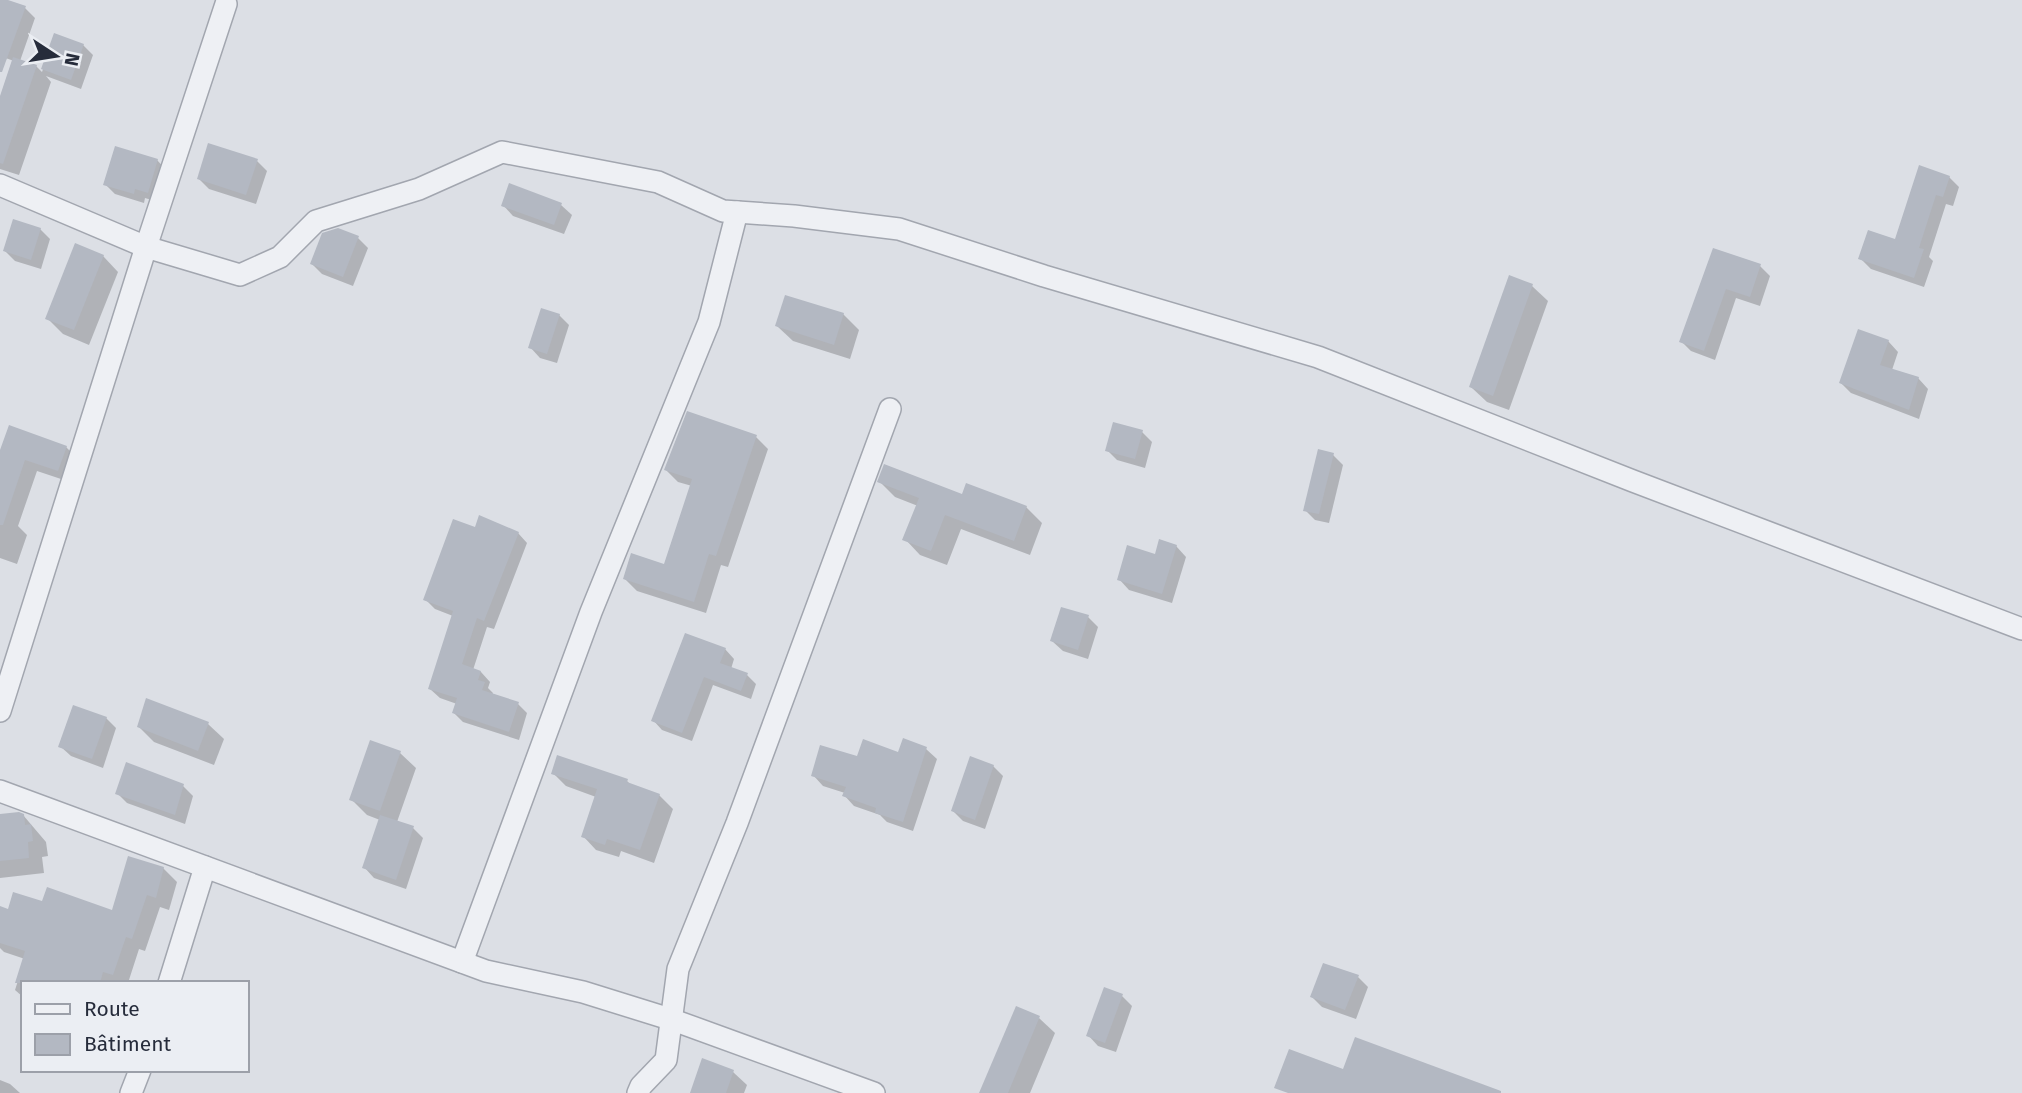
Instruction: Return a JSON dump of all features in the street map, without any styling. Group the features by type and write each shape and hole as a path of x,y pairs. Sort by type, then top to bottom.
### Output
{"street":[{"path":"0,711 146,247 226,4"},
{"path":"0,185 146,247 240,275 280,257 316,221 419,190 502,152 658,182 723,211 794,216 899,229 1044,276 1318,357 1633,481 2022,629"},
{"path":"462,962 591,612 709,323 737,212"},
{"path":"638,1093 641,1086 666,1060 678,968 737,823 890,409"},
{"path":"0,791 486,971 583,992 673,1020 874,1093"},
{"path":"170,981 205,867"},
{"path":"131,1093 139,1072"}],"building":[{"path":"0,0 26,6 2,72 0,72"},
{"path":"54,33 84,44 71,80 41,69"},
{"path":"13,57 37,65 3,164 0,163 0,96"},
{"path":"208,143 258,159 246,195 197,179"},
{"path":"115,146 158,159 148,193 135,189 134,194 103,185"},
{"path":"1919,165 1950,176 1943,197 1936,195 1919,248 1924,249 1914,278 1858,259 1868,230 1895,239"},
{"path":"509,183 562,203 554,225 501,206"},
{"path":"13,219 41,228 31,260 3,251"},
{"path":"338,228 359,236 343,277 310,264 322,233"},
{"path":"75,243 104,255 74,330 45,319"},
{"path":"1713,248 1761,264 1750,297 1726,289 1704,351 1679,342"},
{"path":"1509,275 1533,284 1493,396 1469,387"},
{"path":"785,295 844,313 834,345 775,326"},
{"path":"541,308 560,314 547,354 528,348"},
{"path":"1858,329 1889,340 1880,365 1919,377 1909,410 1839,383"},
{"path":"687,411 757,435 716,556 709,554 694,602 623,579 631,553 664,564 692,479 664,470"},
{"path":"1113,422 1143,430 1135,459 1105,451"},
{"path":"9,425 67,446 58,471 25,460 3,525 0,525 0,450"},
{"path":"1318,449 1334,453 1319,514 1303,511"},
{"path":"884,464 962,494 966,483 1027,506 1014,541 945,515 931,551 902,540 919,498 877,482"},
{"path":"479,515 519,532 484,621 477,618 462,664 481,671 478,680 485,682 482,690 519,702 509,732 452,713 457,698 428,689 453,611 423,600 453,519 475,527"},
{"path":"1159,539 1177,545 1162,594 1117,580 1127,545 1155,554"},
{"path":"1061,607 1089,615 1078,650 1050,641"},
{"path":"685,633 726,648 720,663 748,673 741,691 704,677 682,733 651,721"},
{"path":"146,698 209,722 198,751 137,727"},
{"path":"73,705 107,717 92,759 58,747"},
{"path":"903,738 927,747 903,822 875,813 876,808 842,796 846,787 811,776 820,745 857,756 863,739 898,752"},
{"path":"370,740 401,751 380,811 349,800"},
{"path":"557,755 628,779 627,782 660,794 640,850 607,839 605,845 581,837 597,789 551,774"},
{"path":"970,756 994,765 975,820 951,811"},
{"path":"126,762 184,784 175,815 115,794"},
{"path":"0,814 24,814 25,825 31,824 33,841 28,842 29,858 0,861"},
{"path":"380,815 414,826 396,880 362,868"},
{"path":"128,856 164,867 156,898 147,895 132,939 126,937 113,975 103,972 101,981 15,983 25,951 0,943 0,906 8,909 13,892 42,901 47,887 112,910"},
{"path":"1323,963 1359,975 1345,1010 1310,997"},
{"path":"1104,987 1123,994 1105,1043 1086,1036"},
{"path":"1016,1006 1040,1016 1008,1093 979,1093"},
{"path":"1355,1037 1501,1093 1288,1093 1274,1088 1289,1049 1343,1069"},
{"path":"702,1058 734,1070 726,1093 690,1093"}]}
